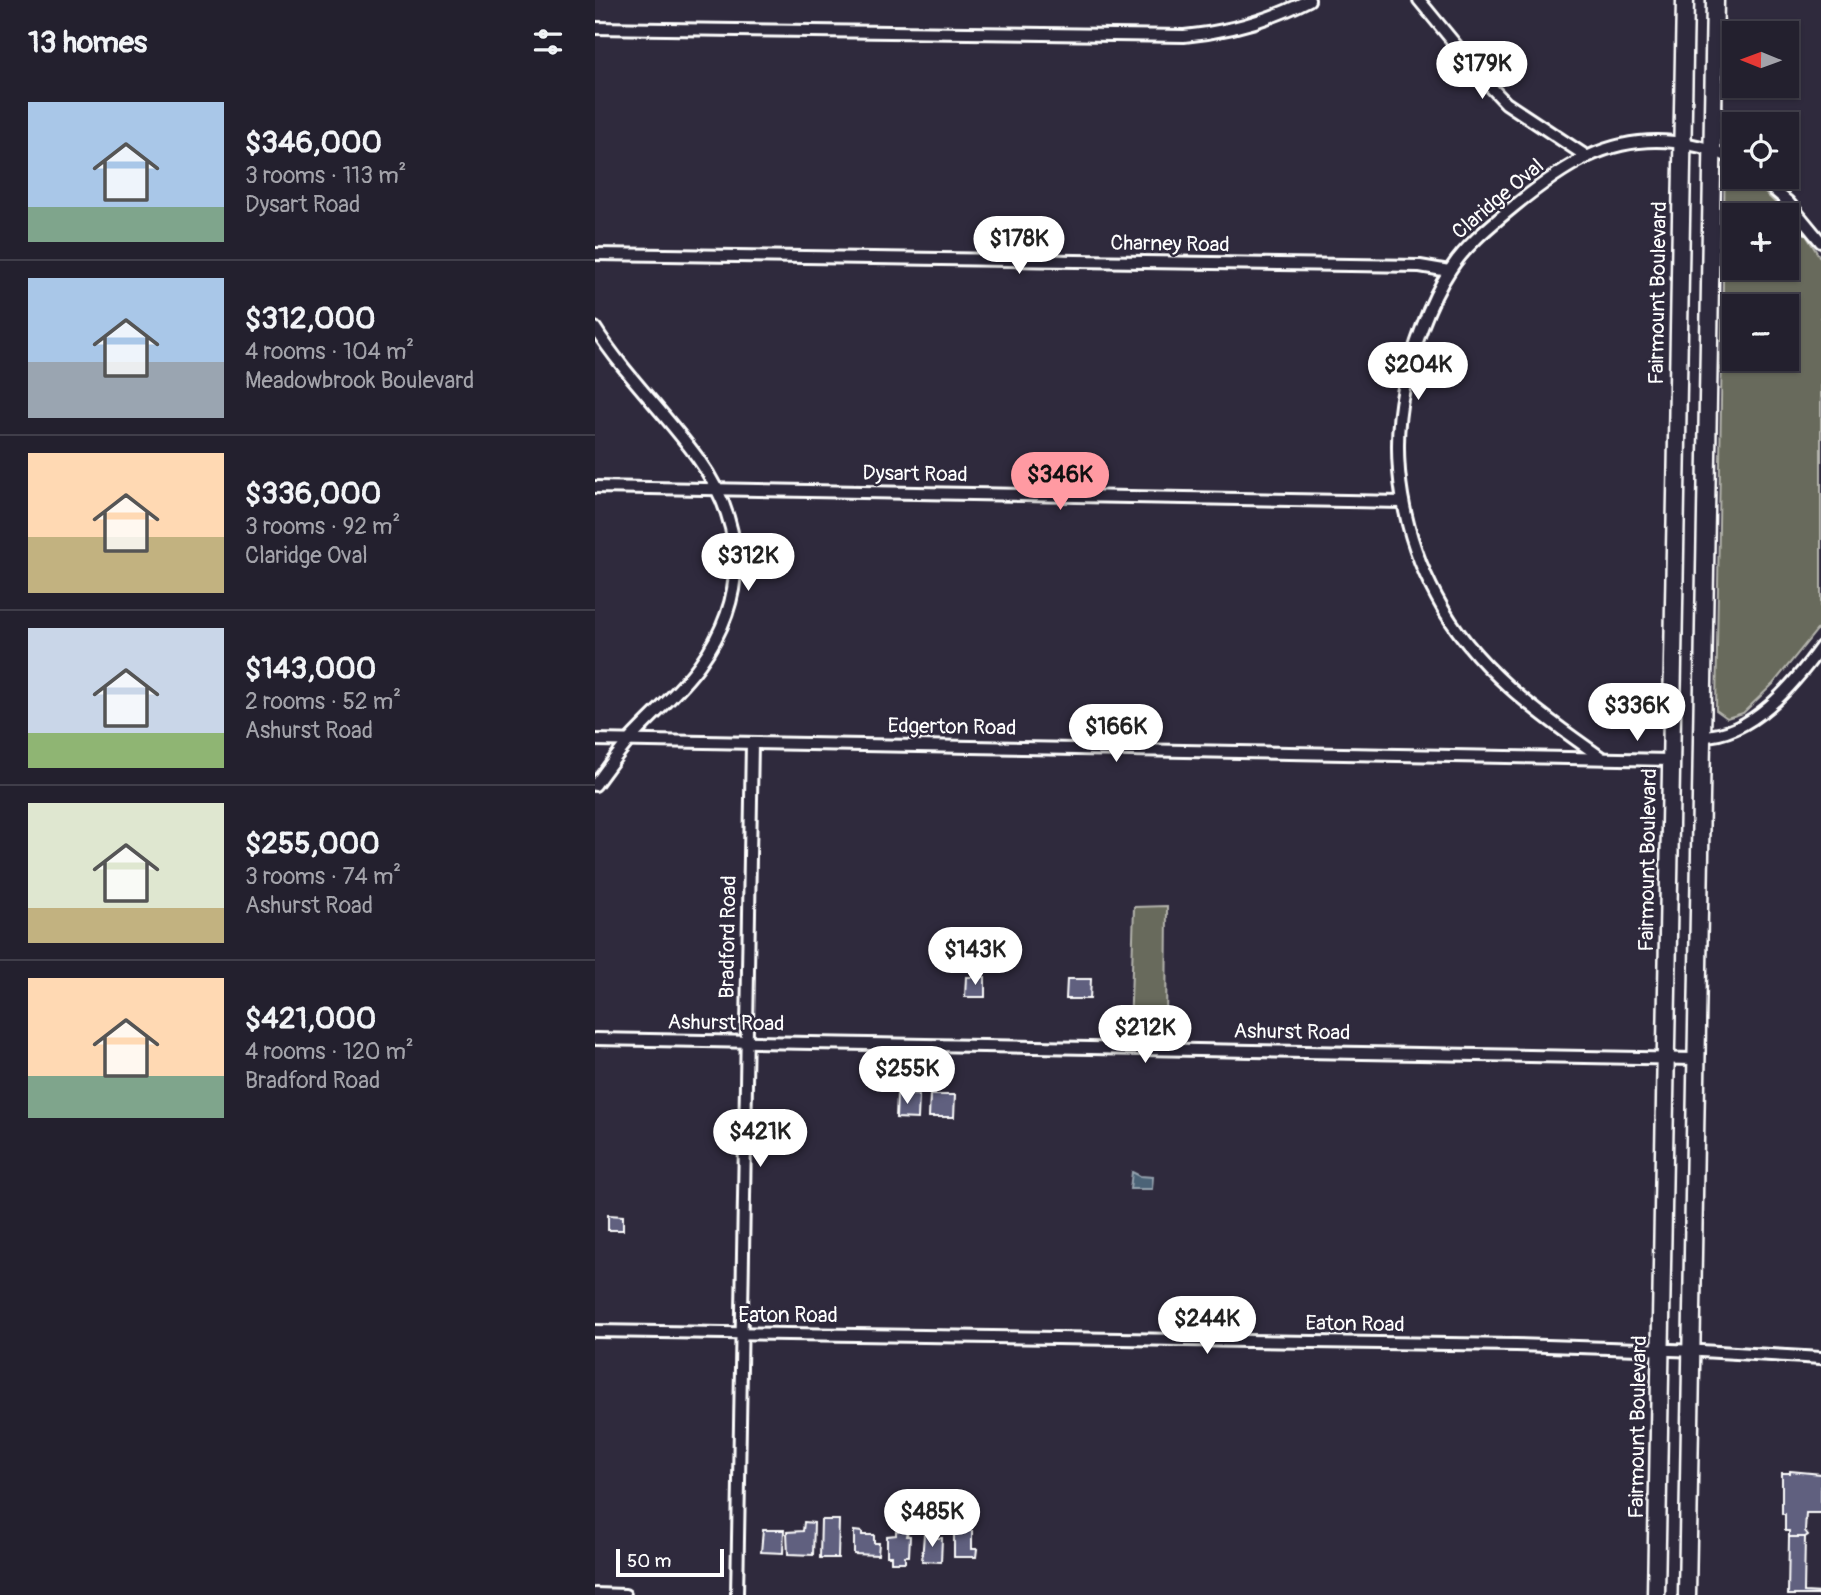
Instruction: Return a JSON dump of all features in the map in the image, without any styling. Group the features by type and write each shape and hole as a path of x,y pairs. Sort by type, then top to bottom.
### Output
{"main road":[{"name":"Fairmount Boulevard","path":"1656,1595 1685,0"},
{"path":"1687,1595 1715,0"}],"street":[{"path":"595,28 1184,36 1240,27 1309,0"},
{"path":"1419,0 1497,94 1516,111 1586,156"},
{"name":"Claridge Oval","path":"1602,758 1532,707 1498,676 1465,640 1445,612 1429,582 1402,502 1399,439 1404,389 1428,315 1449,271 1465,250 1493,224 1541,186 1586,156 1634,142 1655,140 1682,143 1712,149 1722,154"},
{"path":"1773,189 1788,202 1821,242"},
{"name":"Charney Road","path":"595,254 1398,265 1449,271"},
{"path":"595,328 698,459 718,490 727,511 737,553 736,574 728,607 699,666 630,740 595,785"},
{"name":"Dysart Road","path":"595,487 1402,502"},
{"path":"1701,736 1726,733 1750,721 1794,680 1821,647"},
{"name":"Edgerton Road","path":"595,740 1602,758"},
{"name":"Bradford Road","path":"737,1595 752,743"},
{"path":"1602,758 1671,760"},
{"name":"Ashurst Road","path":"595,1039 1695,1059"},
{"name":"Eaton Road","path":"595,1331 1661,1349 1821,1358"},
{"path":"595,1594 625,1595"}],"green space":[{"path":"1724,189 1761,189 1776,203 1724,203"},
{"path":"1799,225 1821,259 1821,625 1773,684 1743,713 1727,718 1716,710 1722,339 1722,371 1799,371 1799,294 1723,294 1723,280 1799,280"},
{"path":"1167,906 1166,1032 1130,1032 1134,907"}],"water":[{"path":"1132,1172 1153,1177 1152,1189 1130,1189"}],"building":[{"path":"966,977 985,977 985,997 965,997"},
{"path":"1067,979 1091,979 1090,999 1066,999"},
{"path":"897,1094 919,1095 918,1119 896,1118"},
{"path":"930,1095 955,1095 954,1117 929,1117"},
{"path":"608,1215 623,1216 623,1230 608,1230"},
{"path":"1790,1471 1821,1474 1821,1513 1806,1513 1805,1531 1808,1535 1805,1537 1789,1537 1789,1531 1785,1531 1785,1514 1782,1514 1782,1473"},
{"path":"821,1520 839,1520 838,1558 820,1558"},
{"path":"804,1522 814,1523 813,1555 788,1554 787,1532 803,1531"},
{"path":"763,1530 784,1530 783,1553 761,1552"},
{"path":"954,1530 972,1531 972,1549 977,1549 976,1557 954,1557"},
{"path":"854,1531 862,1532 862,1535 874,1535 874,1543 879,1543 878,1555 854,1554"},
{"path":"896,1531 908,1531 907,1536 910,1536 909,1556 905,1556 905,1562 891,1562 891,1556 887,1556 887,1536 896,1535"},
{"path":"924,1534 932,1534 932,1538 942,1538 941,1562 922,1561"},
{"path":"1789,1537 1805,1537 1804,1592 1821,1595 1788,1595"}]}
